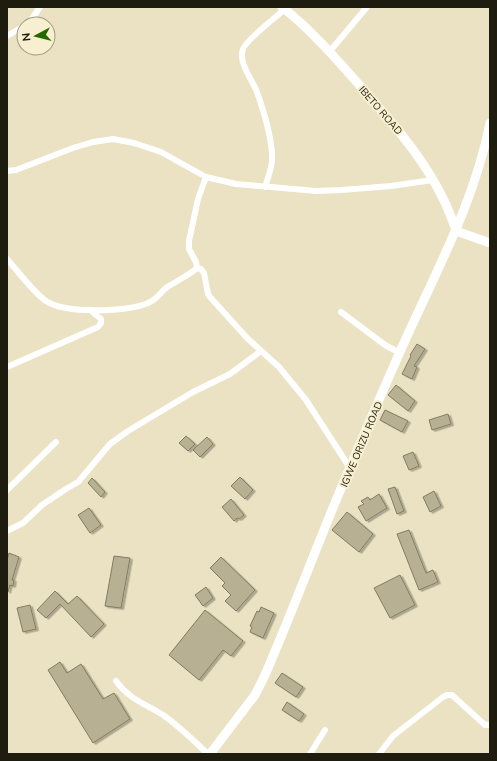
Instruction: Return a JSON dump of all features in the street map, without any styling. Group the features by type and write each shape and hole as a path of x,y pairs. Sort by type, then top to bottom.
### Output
{"main road":[{"name":"IBETO ROAD","path":"284,8 298,19 330,51 415,152 451,215 456,231"},
{"name":"IGWE ORIZU ROAD","path":"209,754 255,695 266,675 350,468 400,353 456,231 488,148 490,124"},
{"path":"456,231 490,243"}],"street":[{"path":"34,16 40,7"},
{"path":"330,51 367,7"},
{"path":"265,187 270,173 272,160 270,141 262,107 256,90 246,71 242,59 242,53 243,48 251,39 284,8"},
{"path":"7,36 16,30"},
{"path":"7,172 73,148 93,142 113,139 134,143 161,152 206,176 236,184 316,191 391,186 432,180"},
{"path":"197,268 196,262 189,249 189,241 198,199 206,176"},
{"path":"7,259 47,302 60,307 76,310 123,308 147,304 158,298 165,289 197,268"},
{"path":"197,268 201,269 204,273 208,294 210,297 247,338 279,367 306,400 350,468"},
{"path":"7,367 98,327 101,323 101,319 90,310"},
{"path":"341,312 385,345 400,353"},
{"path":"7,531 23,523 42,505 78,482 110,444 128,431 193,392 230,374 261,351"},
{"path":"7,490 56,442"},
{"path":"116,681 123,691 164,716 209,754"},
{"path":"379,754 397,733 447,695 452,695 485,725 490,726"},
{"path":"310,754 325,730"}],"building":[{"path":"417,344 425,349 414,366 417,367 412,379 402,374 411,356 410,355"},
{"path":"396,385 415,401 408,411 388,395"},
{"path":"385,410 408,421 402,432 380,420"},
{"path":"448,414 451,424 432,430 429,420"},
{"path":"186,436 195,444 188,451 179,443"},
{"path":"207,437 213,444 200,457 193,450"},
{"path":"413,452 419,466 409,470 403,456"},
{"path":"240,477 253,490 245,499 231,486"},
{"path":"92,478 105,492 101,497 88,483"},
{"path":"395,487 404,511 397,514 388,489"},
{"path":"434,491 441,506 430,512 423,497"},
{"path":"379,494 387,508 366,521 358,507 364,504 361,501 368,497 370,500"},
{"path":"231,499 244,515 234,521 222,507"},
{"path":"89,508 101,525 90,533 78,515"},
{"path":"347,512 373,534 359,552 332,530"},
{"path":"409,530 426,573 433,570 438,582 419,590 397,534"},
{"path":"9,553 19,557 12,580 14,580 13,586 10,585 8,592 7,560"},
{"path":"114,556 130,558 121,608 105,606"},
{"path":"221,557 255,590 236,611 225,601 231,595 222,586 225,583 210,568"},
{"path":"400,575 415,605 390,618 374,588"},
{"path":"206,587 213,598 203,606 195,595"},
{"path":"55,591 68,604 77,596 104,624 91,637 60,604 46,618 37,610"},
{"path":"30,605 36,629 23,632 17,608"},
{"path":"261,607 274,613 263,638 250,632 252,627 250,626 257,611 259,612"},
{"path":"205,610 243,641 231,656 223,650 199,680 169,655"},
{"path":"60,662 67,673 81,664 103,699 114,693 130,719 93,743 48,670"},
{"path":"282,673 303,687 296,697 275,683"},
{"path":"287,702 304,714 299,721 282,710"}]}
